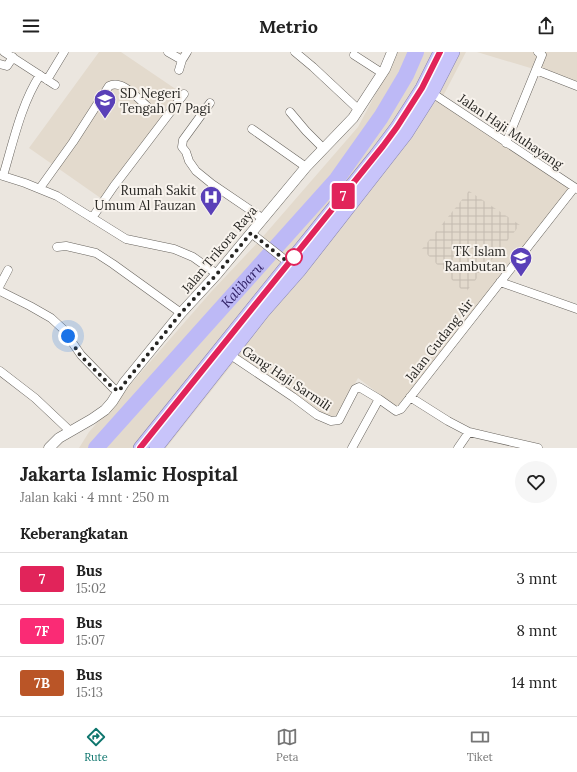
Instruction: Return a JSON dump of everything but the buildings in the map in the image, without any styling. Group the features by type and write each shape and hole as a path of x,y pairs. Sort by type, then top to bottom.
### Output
{"highway":[{"path":"156,448 263,312 299,271 380,168 409,120 422,88 440,52"},
{"path":"140,448 286,260 432,93 453,52"}],"street":[{"path":"4,52 55,85"},
{"path":"64,52 44,78 33,87 1,175 40,188 57,196 126,239 162,246 182,252 201,262 217,274"},
{"path":"168,52 182,60"},
{"path":"179,70 182,60 187,52"},
{"path":"294,52 313,67 359,110"},
{"name":"Jalan Trikora Raya","path":"49,448 59,438 105,410 112,402 124,384 181,313 217,274 262,218 306,167 344,128 359,110 382,74 392,52"},
{"path":"506,143 542,55 538,52"},
{"path":"354,55 382,74"},
{"path":"0,64 7,66 13,57"},
{"path":"536,70 577,86"},
{"path":"40,188 73,142 109,86 119,84 147,106"},
{"name":"Jalan Haji Muhayang","path":"432,93 576,188"},
{"path":"92,218 114,186 184,94"},
{"path":"210,103 183,140 182,147 196,171 212,184 262,218"},
{"path":"290,112 323,148"},
{"path":"252,129 306,167"},
{"name":"Jalan Gudang Air","path":"538,448 514,445 468,432 410,397 576,188"},
{"path":"251,233 286,260"},
{"path":"57,247 66,246 96,253 181,313"},
{"path":"0,285 8,270"},
{"path":"500,282 577,309"},
{"path":"0,291 51,318 63,329 80,355 113,388 119,391"},
{"name":"Gang Haji Sarmili","path":"230,354 317,415 331,422 339,420 355,389 361,387 379,399"},
{"path":"0,371 35,398 70,431"},
{"path":"352,448 379,399 396,411 399,411 410,397"},
{"path":"458,448 468,432"}],"shaded area":[{"name":"SD Negeri Tengah 07 Pagi","path":"99,52 121,52 180,92 102,199 29,148"},
{"path":"398,52 466,52 442,98 577,188 403,412 358,378 335,421 238,357 166,448 79,448 89,432 211,292 260,240 358,127"},
{"path":"477,52 577,52 577,82"},
{"path":"469,191 520,225 465,293 422,249"}],"waterway":[{"name":"Kalibaru","path":"96,448 337,179 381,117 406,75 416,52"}],"bus line":[{"name":"7","path":"140,448 383,146 422,88 440,52"}],"place":[{"name":"SD Negeri Tengah 07 Pagi","path":"105,120"},
{"name":"Rumah Sakit Umum Al Fauzan","path":"211,216"},
{"name":"TK Islam Rambutan","path":"521,278"}],"route":[{"path":"68,336 80,355 113,388 119,391 181,313 217,274 251,233 289,263 294,257"}]}
